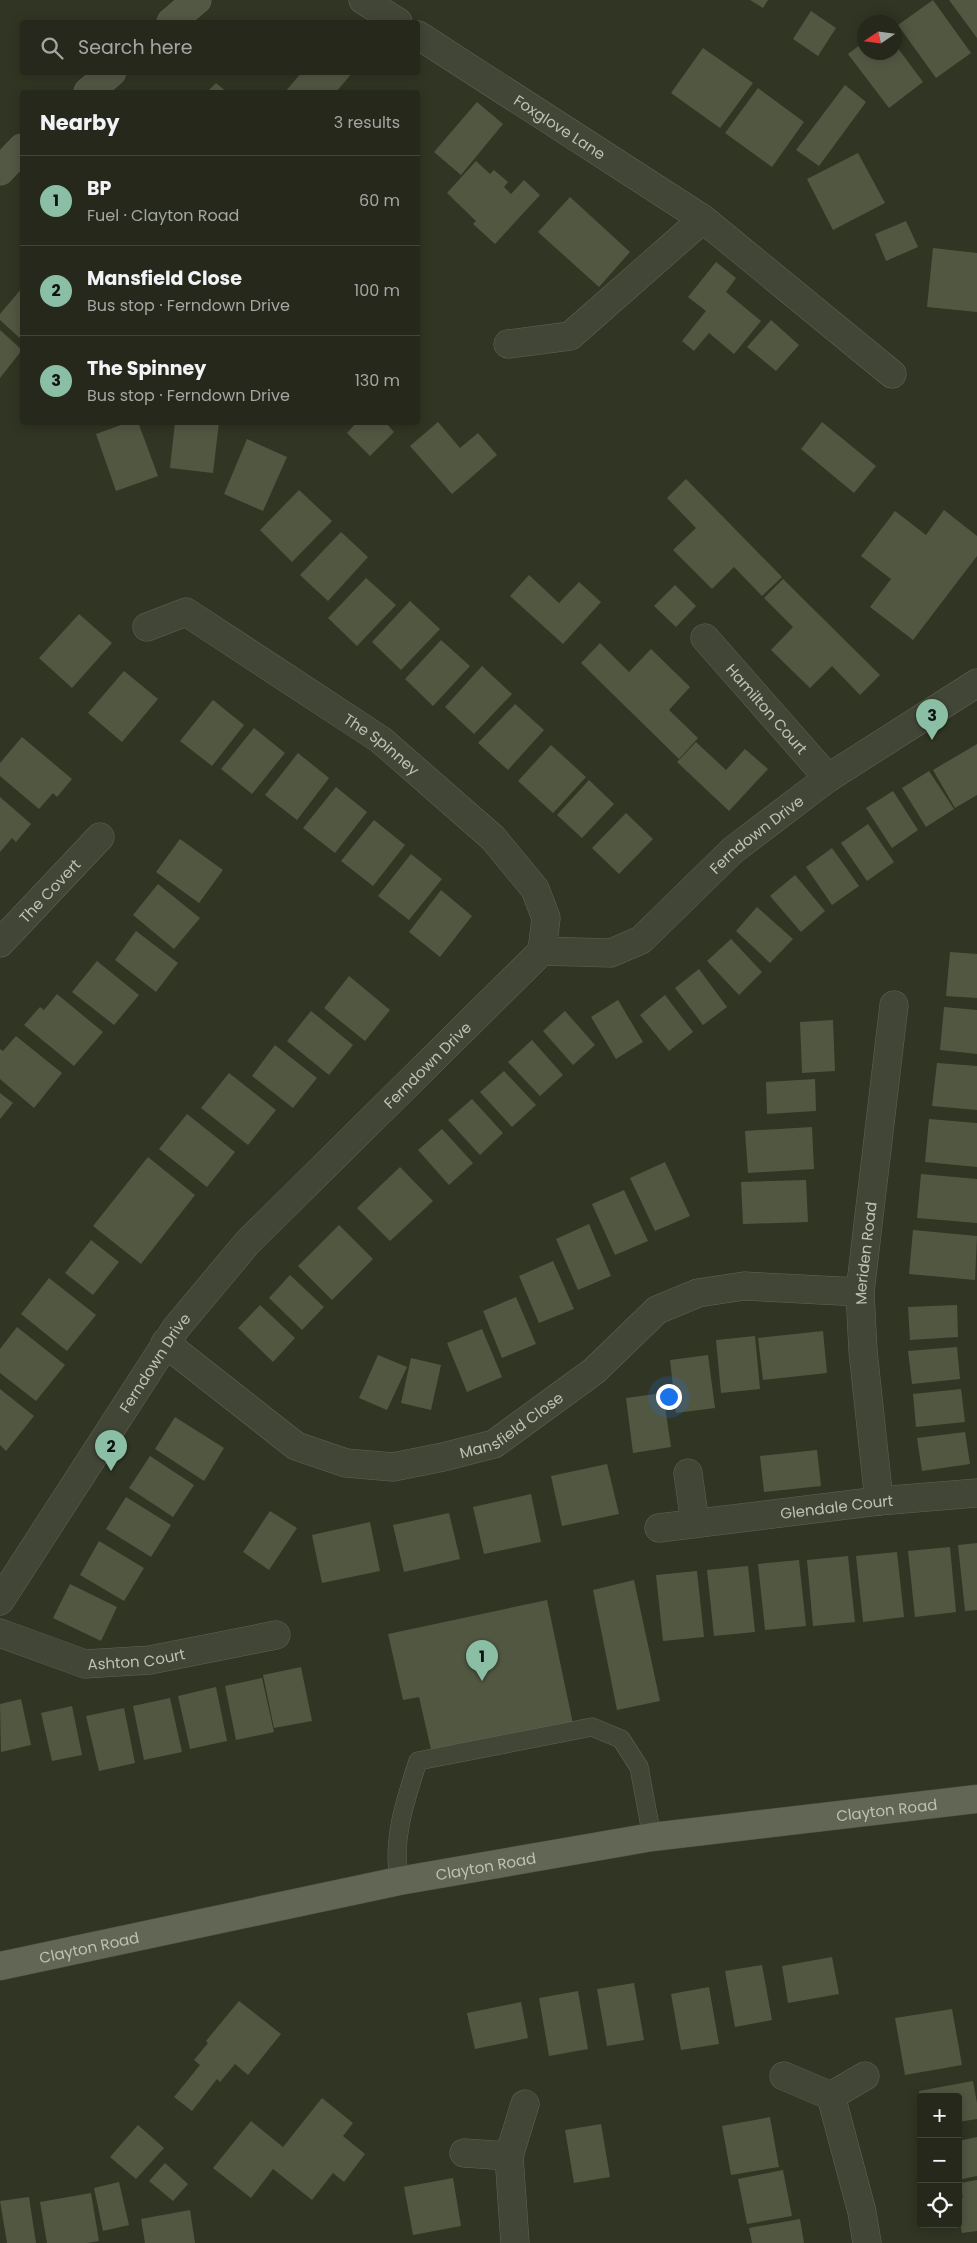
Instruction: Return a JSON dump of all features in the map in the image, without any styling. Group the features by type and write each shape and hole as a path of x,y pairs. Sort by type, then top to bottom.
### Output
{"main road":[{"name":"Clayton Road","path":"0,1966 399,1881 652,1837 977,1799"}],"street":[{"path":"173,20 198,0"},
{"path":"363,0 395,20"},
{"name":"Foxglove Lane","path":"420,36 702,219 892,374"},
{"path":"90,90 108,75"},
{"path":"0,171 20,150"},
{"path":"508,344 570,336 702,219"},
{"name":"The Spinney","path":"147,627 186,612 381,740 493,838 535,889 546,918 542,951"},
{"name":"Hamilton Court","path":"705,638 828,778"},
{"name":"Ferndown Drive","path":"0,1602 176,1328 247,1243 542,951 611,952 641,940 733,850 828,778 977,683"},
{"name":"The Covert","path":"0,943 100,837"},
{"name":"Meriden Road","path":"878,1501 862,1351 860,1292 894,1005"},
{"name":"Mansfield Close","path":"165,1344 296,1446 346,1463 393,1467 444,1458 494,1444 594,1371 657,1310 698,1293 744,1286 860,1292"},
{"path":"688,1473 695,1523"},
{"name":"Glendale Court","path":"659,1528 878,1501 977,1493"},
{"name":"Ashton Court","path":"0,1633 85,1664 150,1660 276,1635"},
{"path":"784,2076 831,2096"},
{"path":"831,2096 866,2076"},
{"path":"831,2096 862,2212 867,2243"},
{"path":"515,2243 509,2156 525,2104"},
{"path":"464,2153 509,2156"}],"lane":[{"path":"399,1881 396,1861 402,1812 418,1762 592,1727 621,1739 639,1767 652,1837"}],"building":[{"path":"750,0 768,0 763,8"},
{"path":"933,0 971,53 936,78 902,31 902,22"},
{"path":"949,0 977,0 977,38"},
{"path":"811,11 836,28 818,56 793,39"},
{"path":"857,47 857,60 902,60 902,54 923,82 889,108 848,54"},
{"path":"703,48 753,83 720,128 671,93"},
{"path":"299,75 350,75 338,90 287,90"},
{"path":"216,83 225,90 209,90"},
{"path":"845,85 866,102 819,166 796,150"},
{"path":"758,88 804,122 772,167 725,133"},
{"path":"477,102 503,124 461,175 434,152"},
{"path":"858,153 885,203 833,230 807,179"},
{"path":"476,161 490,174 494,170 508,182 504,187 511,194 524,180 540,195 495,244 473,224 476,221 447,193"},
{"path":"570,197 630,252 599,287 538,232"},
{"path":"906,221 918,247 886,261 875,234"},
{"path":"933,248 977,253 977,312 927,307"},
{"path":"716,262 736,278 726,292 761,321 734,354 709,333 694,351 682,341 706,311 688,297"},
{"path":"20,290 20,338 0,320 0,314"},
{"path":"771,320 799,345 776,371 747,347"},
{"path":"0,330 20,348 20,353 0,378"},
{"path":"438,422 460,448 478,433 497,455 452,494 410,446"},
{"path":"822,422 876,466 854,493 801,449"},
{"path":"121,425 139,425 158,476 116,491 96,434"},
{"path":"175,425 219,425 213,473 170,468"},
{"path":"354,425 388,425 394,432 370,456 347,433"},
{"path":"247,439 287,457 263,511 224,494"},
{"path":"686,479 782,577 762,596 734,567 712,589 673,550 696,528 667,498"},
{"path":"299,490 332,521 292,562 260,530"},
{"path":"944,510 977,536 977,556 913,640 870,607 891,579 861,556 895,511 926,535"},
{"path":"341,532 368,557 328,601 300,575"},
{"path":"529,575 559,603 579,582 601,602 563,644 510,596"},
{"path":"366,578 396,605 357,646 328,618"},
{"path":"783,579 880,675 860,695 832,666 810,688 771,650 793,627 764,598"},
{"path":"675,585 696,606 676,627 654,606"},
{"path":"410,601 440,629 401,670 372,642"},
{"path":"79,614 112,643 72,688 39,658"},
{"path":"441,640 470,666 433,706 405,679"},
{"path":"600,643 629,672 651,649 690,687 669,710 698,738 679,759 581,663"},
{"path":"482,666 512,694 474,734 445,707"},
{"path":"124,671 158,699 122,742 88,713"},
{"path":"213,700 244,725 212,766 180,741"},
{"path":"515,704 544,730 508,770 478,743"},
{"path":"254,728 285,753 252,794 221,769"},
{"path":"22,737 72,779 57,797 53,793 39,809 0,776 0,763"},
{"path":"696,742 726,770 745,749 768,769 729,811 677,762"},
{"path":"977,744 977,795 955,808 933,770"},
{"path":"551,745 586,777 553,813 518,781"},
{"path":"298,753 329,778 297,820 265,795"},
{"path":"929,771 954,809 926,827 902,788"},
{"path":"589,780 614,804 582,838 557,815"},
{"path":"336,787 367,812 335,853 303,828"},
{"path":"893,791 918,830 892,848 866,808"},
{"path":"0,797 31,824 16,842 12,838 0,852"},
{"path":"626,813 653,839 619,874 592,848"},
{"path":"374,820 405,845 373,886 341,861"},
{"path":"868,824 894,862 867,881 841,843"},
{"path":"180,839 223,870 199,903 156,872"},
{"path":"832,848 859,886 832,905 806,867"},
{"path":"411,854 442,879 409,920 378,896"},
{"path":"795,875 825,911 801,932 770,896"},
{"path":"158,884 200,918 174,949 133,915"},
{"path":"441,890 472,916 440,957 409,932"},
{"path":"757,907 793,939 770,963 736,931"},
{"path":"136,931 178,963 156,992 115,960"},
{"path":"731,939 762,972 739,995 707,961"},
{"path":"950,952 977,954 977,998 946,996"},
{"path":"97,961 139,995 114,1025 72,992"},
{"path":"699,969 727,1007 703,1025 675,988"},
{"path":"349,976 390,1010 365,1041 324,1008"},
{"path":"57,994 103,1032 74,1066 24,1025 40,1007 44,1010"},
{"path":"665,995 693,1032 669,1051 640,1015"},
{"path":"618,1000 643,1042 616,1059 591,1017"},
{"path":"944,1007 977,1010 977,1054 940,1050"},
{"path":"311,1011 353,1045 329,1075 287,1041"},
{"path":"565,1011 595,1045 573,1065 543,1031"},
{"path":"833,1020 835,1071 802,1073 800,1022"},
{"path":"16,1036 62,1073 34,1108 0,1079 0,1049 3,1051"},
{"path":"532,1040 563,1075 540,1096 508,1062"},
{"path":"275,1045 317,1078 293,1108 252,1076"},
{"path":"937,1063 977,1066 977,1110 932,1106"},
{"path":"504,1071 536,1105 512,1127 480,1092"},
{"path":"229,1073 276,1110 248,1145 201,1108"},
{"path":"815,1079 816,1111 767,1114 766,1082"},
{"path":"0,1093 13,1103 0,1119"},
{"path":"472,1099 503,1133 480,1155 448,1120"},
{"path":"187,1114 235,1152 207,1187 159,1149"},
{"path":"929,1119 977,1123 977,1167 925,1162"},
{"path":"812,1127 814,1169 748,1173 745,1131"},
{"path":"442,1129 473,1163 449,1185 418,1150"},
{"path":"148,1157 195,1195 141,1264 93,1226"},
{"path":"665,1162 690,1216 655,1231 630,1178"},
{"path":"400,1167 433,1201 390,1241 357,1208"},
{"path":"921,1174 977,1179 977,1223 917,1218"},
{"path":"806,1180 808,1222 743,1224 741,1182"},
{"path":"624,1190 648,1241 615,1255 592,1204"},
{"path":"589,1224 611,1276 578,1290 556,1239"},
{"path":"339,1225 373,1259 332,1300 298,1266"},
{"path":"913,1230 977,1236 975,1280 909,1274"},
{"path":"91,1240 119,1262 93,1295 65,1273"},
{"path":"553,1261 574,1309 539,1323 519,1276"},
{"path":"290,1275 324,1307 302,1330 269,1298"},
{"path":"49,1278 96,1315 67,1351 21,1314"},
{"path":"516,1297 536,1344 502,1358 483,1311"},
{"path":"260,1305 295,1338 273,1362 238,1328"},
{"path":"957,1305 958,1337 910,1340 908,1307"},
{"path":"17,1327 65,1365 36,1401 0,1373 0,1349"},
{"path":"482,1329 502,1377 467,1392 447,1343"},
{"path":"823,1331 827,1373 763,1380 758,1338"},
{"path":"755,1336 760,1389 721,1393 716,1340"},
{"path":"957,1347 960,1379 912,1384 908,1351"},
{"path":"378,1355 407,1367 387,1410 359,1398"},
{"path":"708,1355 715,1408 676,1413 670,1360"},
{"path":"411,1358 441,1365 431,1410 401,1403"},
{"path":"0,1389 34,1416 6,1451 0,1445"},
{"path":"961,1389 965,1422 916,1427 913,1394"},
{"path":"663,1393 671,1447 633,1453 626,1398"},
{"path":"175,1417 224,1448 204,1481 155,1449"},
{"path":"965,1432 970,1464 922,1471 917,1438"},
{"path":"817,1450 821,1486 764,1492 760,1456"},
{"path":"150,1456 194,1485 173,1517 129,1488"},
{"path":"607,1464 619,1514 562,1526 551,1476"},
{"path":"531,1494 541,1542 484,1554 473,1507"},
{"path":"126,1497 171,1525 151,1557 106,1529"},
{"path":"270,1511 297,1528 269,1570 243,1552"},
{"path":"449,1513 460,1559 404,1572 393,1525"},
{"path":"370,1522 380,1571 322,1583 312,1535"},
{"path":"99,1541 144,1568 124,1601 80,1575"},
{"path":"977,1543 977,1610 965,1611 958,1545"},
{"path":"950,1547 956,1612 915,1617 908,1551"},
{"path":"897,1552 904,1617 863,1622 856,1556"},
{"path":"848,1556 855,1622 813,1626 807,1560"},
{"path":"799,1560 806,1626 765,1630 758,1564"},
{"path":"748,1566 755,1632 714,1636 707,1570"},
{"path":"697,1571 704,1637 663,1641 656,1575"},
{"path":"634,1580 660,1701 617,1710 593,1590"},
{"path":"70,1584 117,1607 101,1641 53,1618"},
{"path":"547,1600 573,1724 432,1754 419,1697 403,1700 388,1634"},
{"path":"301,1667 312,1721 274,1728 263,1675"},
{"path":"262,1678 274,1732 236,1740 225,1686"},
{"path":"216,1687 227,1741 190,1749 178,1696"},
{"path":"170,1698 182,1752 144,1760 133,1706"},
{"path":"21,1699 31,1745 1,1752 0,1704"},
{"path":"72,1706 82,1755 52,1761 41,1713"},
{"path":"124,1708 135,1763 99,1771 86,1716"},
{"path":"832,1957 839,1994 788,2003 782,1966"},
{"path":"762,1965 772,2020 735,2027 725,1971"},
{"path":"634,1983 644,2040 607,2046 597,1989"},
{"path":"709,1987 719,2044 681,2050 671,1994"},
{"path":"578,1991 588,2049 549,2056 539,1998"},
{"path":"239,2001 281,2034 248,2075 235,2064 220,2082 217,2079 192,2111 174,2097 200,2065 194,2060 208,2043 206,2041"},
{"path":"521,2002 528,2038 475,2049 467,2013"},
{"path":"952,2009 962,2065 905,2075 895,2018"},
{"path":"973,2081 977,2103 977,2119 962,2121 962,2093 919,2093 919,2091"},
{"path":"322,2098 353,2123 343,2136 365,2154 344,2182 333,2173 312,2200 273,2169 251,2198 213,2168 251,2121 283,2147"},
{"path":"770,2117 779,2167 731,2175 722,2126"},
{"path":"601,2124 610,2177 574,2183 565,2130"},
{"path":"138,2125 164,2148 136,2179 110,2157"},
{"path":"977,2137 977,2176 962,2179 962,2140"},
{"path":"165,2163 188,2184 173,2201 149,2181"},
{"path":"783,2170 792,2216 747,2224 738,2179"},
{"path":"453,2178 461,2226 413,2235 404,2187"},
{"path":"977,2180 977,2231 962,2233 962,2183"},
{"path":"119,2182 129,2225 103,2231 94,2188"},
{"path":"91,2193 99,2241 87,2243 47,2243 40,2202"},
{"path":"29,2197 36,2243 7,2243 0,2201"},
{"path":"190,2210 195,2243 145,2243 141,2219"},
{"path":"800,2219 804,2243 752,2243 749,2228"}],"place":[{"name":"The Spinney","path":"932,740"},
{"name":"Mansfield Close","path":"111,1471"},
{"name":"BP","path":"482,1681"}]}
